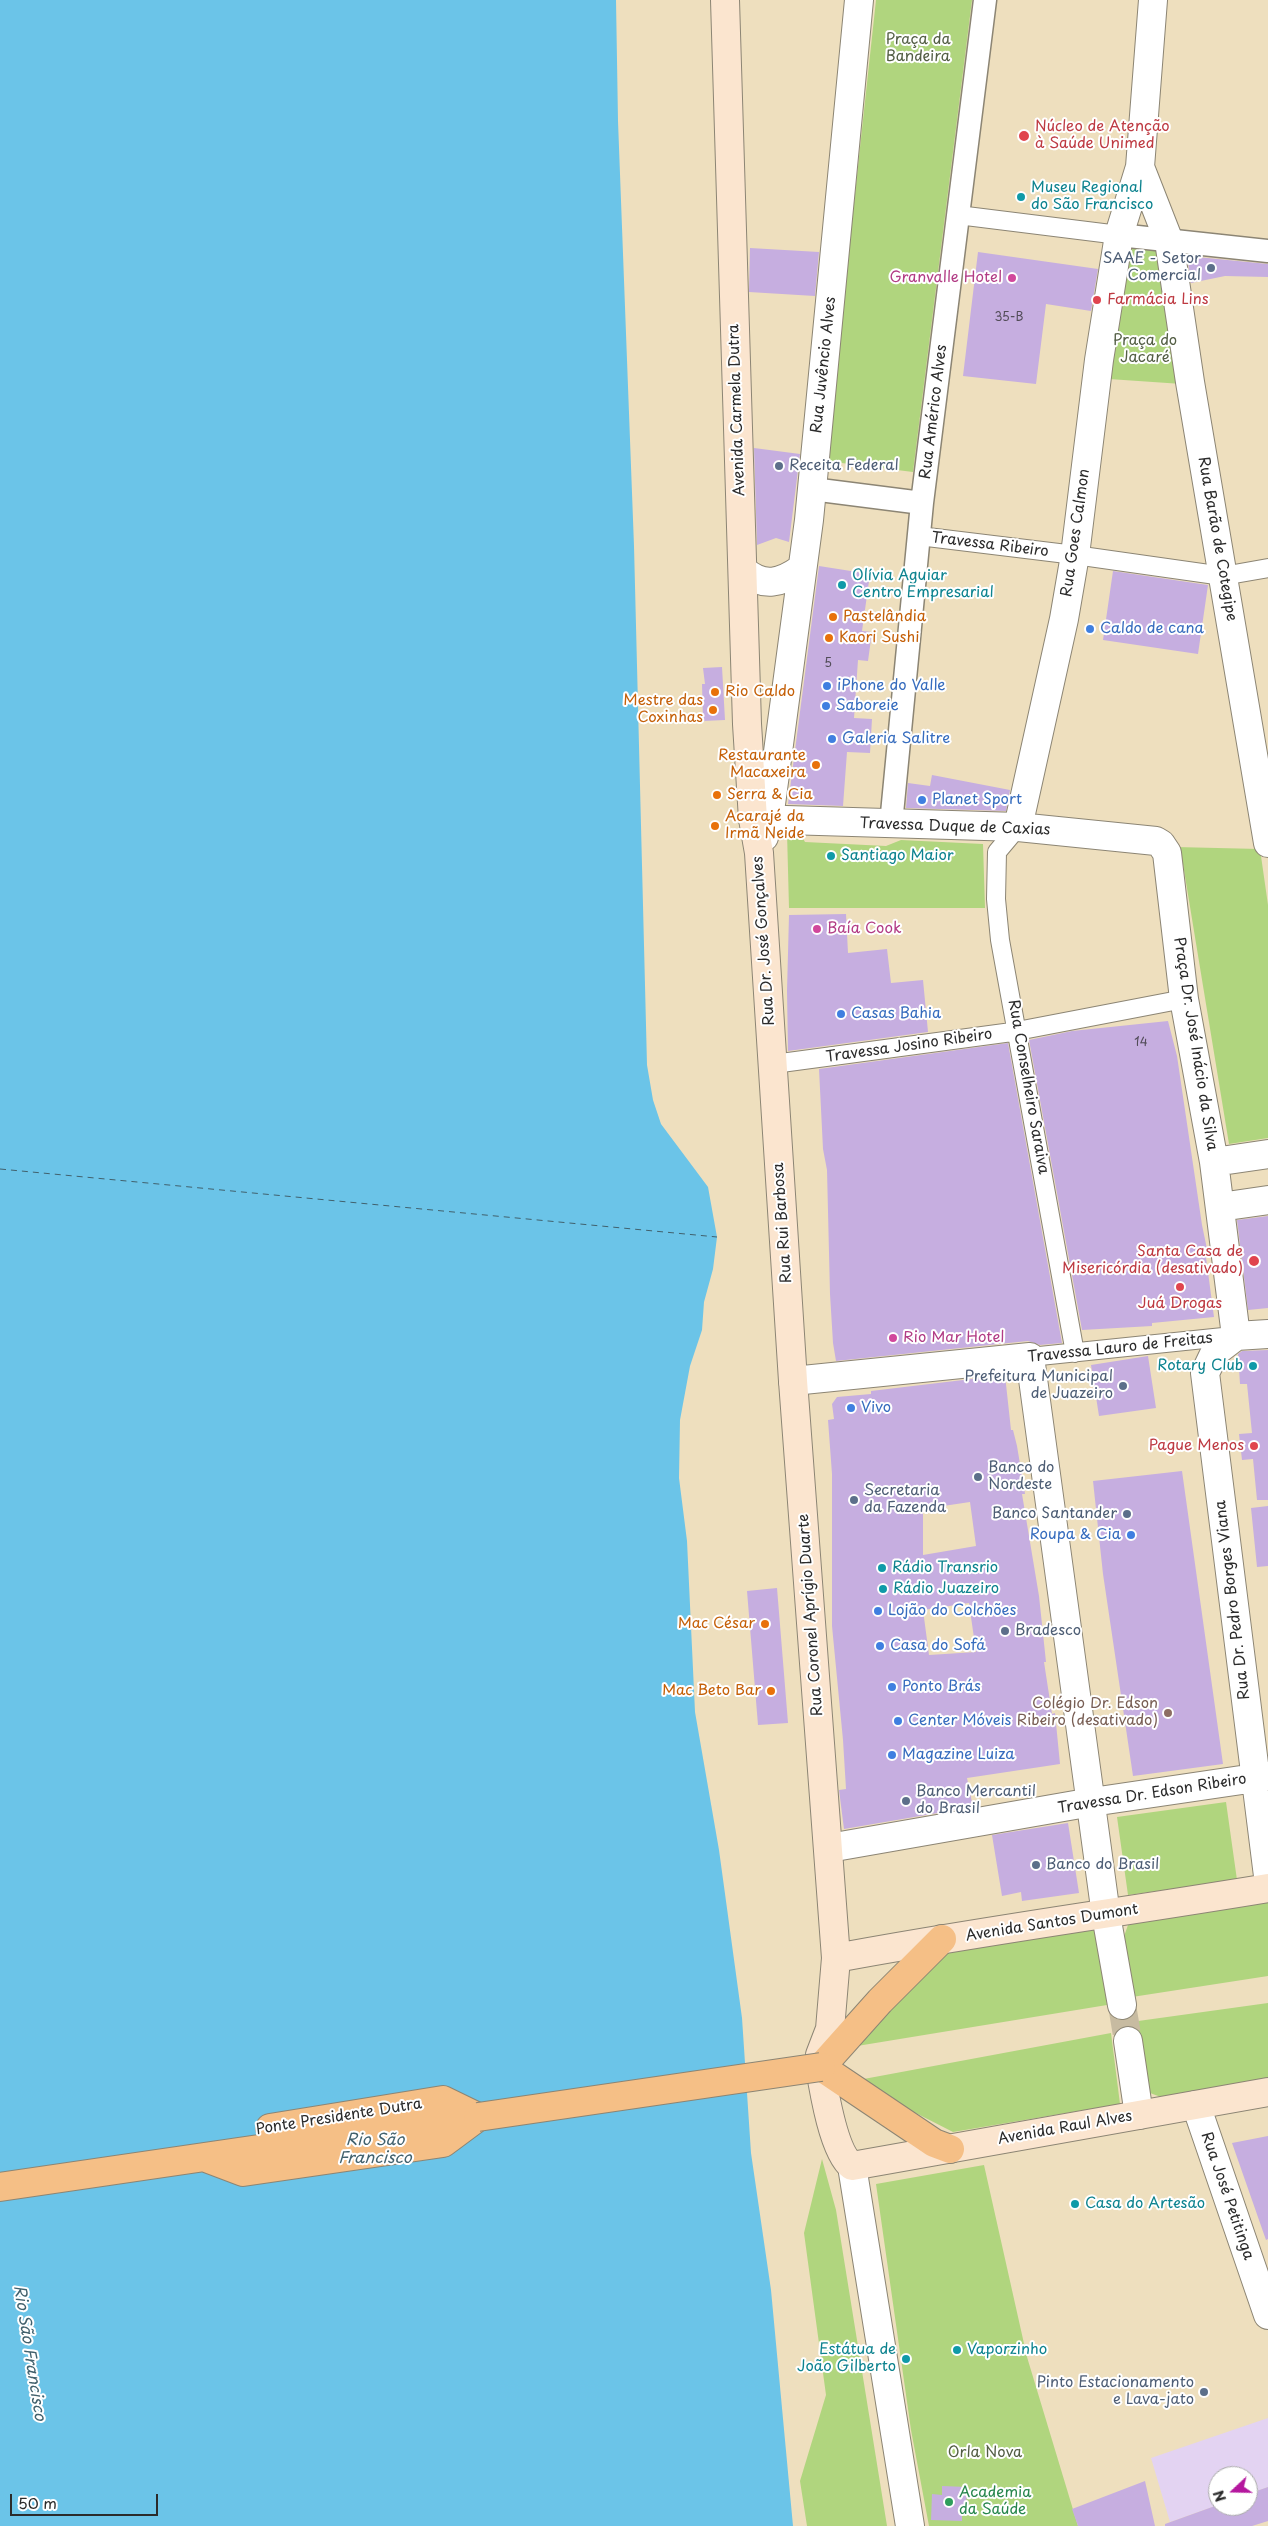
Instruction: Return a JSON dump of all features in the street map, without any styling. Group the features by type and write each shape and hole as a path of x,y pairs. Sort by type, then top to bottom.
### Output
{"highway":[{"path":"0,2187 203,2157 243,2172 443,2143 478,2117 820,2061 942,1939"},
{"path":"820,2061 942,2146"},
{"name":"Ponte Presidente Dutra","path":"203,2157 241,2133 443,2100 478,2117"}],"main road":[{"name":"Avenida Carmela Dutra","path":"725,0 734,369 744,571 747,724 761,819"},
{"name":"Rua Dr. José Gonçalves","path":"761,819 759,853 777,1064"},
{"name":"Rua Rui Barbosa","path":"777,1064 793,1381"},
{"name":"Rua Coronel Aprígio Duarte","path":"793,1381 836,1958 830,2028 820,2061"},
{"name":"Avenida Santos Dumont","path":"836,1958 942,1939 1106,1915 1268,1888"},
{"path":"820,2061 827,2104 841,2152 846,2162 857,2166"},
{"name":"Avenida Raul Alves","path":"857,2166 942,2146 1139,2115 1268,2092"}],"street":[{"name":"Rua Juvêncio Alves","path":"761,819 802,569 812,489 859,0"},
{"name":"Rua Américo Alves","path":"891,824 922,503 985,0"},
{"path":"1140,167 1153,0"},
{"name":"Rua Goes Calmon","path":"1018,827 1064,619 1075,554 1099,360 1119,235 1140,167"},
{"name":"Rua Barão de Cotegipe","path":"1140,167 1170,241 1223,576 1268,838"},
{"path":"958,215 1268,251"},
{"path":"812,489 922,503"},
{"name":"Travessa Ribeiro","path":"919,536 1075,554 1223,576 1268,568"},
{"path":"744,571 765,583 784,580 802,569"},
{"name":"Travessa Duque de Caxias","path":"761,819 1018,827 1156,841"},
{"name":"Rua Conselheiro Saraiva","path":"1018,827 997,852 996,899 1000,940 1075,1352"},
{"name":"Praça Dr. José Inácio da Silva","path":"1156,841 1161,844 1167,853 1184,1000 1214,1162 1236,1336"},
{"name":"Travessa Josino Ribeiro","path":"777,1064 1018,1031 1184,1000"},
{"name":"Praça Dr. José Inácio da Silva","path":"1214,1162 1268,1154"},
{"path":"1220,1207 1268,1200"},
{"name":"Travessa Lauro de Freitas","path":"793,1381 1268,1334"},
{"name":"Rua Dr. Pedro Borges Viana","path":"1236,1336 1215,1352 1205,1373 1261,1777 1268,1876"},
{"path":"1030,1357 1106,1915 1122,2005"},
{"name":"Travessa Dr. Edson Ribeiro","path":"829,1848 1092,1802 1261,1777"},
{"path":"1128,2041 1139,2115"},
{"name":"Rua José Petitinga","path":"1196,2105 1268,2315"},
{"path":"857,2166 910,2526"}],"shaded area":[{"path":"1268,2418 1268,2487 1258,2490 1258,2466 1208,2466 1208,2509 1170,2522 1151,2458"}],"green space":[{"name":"Praça da Bandeira","path":"876,0 972,0 913,472 826,461"},
{"name":"Praça do Jacaré","path":"1126,242 1158,244 1182,384 1109,379"},
{"path":"799,831 805,842 886,846 901,840 983,844 985,908 789,908 787,832"},
{"path":"1175,847 1260,849 1268,905 1268,1138 1229,1144 1182,858"},
{"path":"1226,1802 1237,1880 1128,1895 1117,1817"},
{"path":"1268,1897 1268,1976 1132,1997 1122,1942 1128,1925 1146,1917"},
{"path":"1096,1924 1107,2005 851,2047 941,1949"},
{"path":"1268,2003 1268,2082 1169,2100 1150,2093 1139,2079 1131,2022"},
{"path":"1111,2033 1120,2104 953,2132 853,2081"},
{"path":"822,2159 836,2210 887,2526 807,2526 800,2481 826,2395 804,2233"},
{"name":"Orla Nova","path":"984,2165 1027,2357 1078,2526 929,2526 911,2430 876,2184"}],"water":[{"name":"Rio São Francisco","path":"0,0 616,0 618,121 634,546 647,1065 653,1100 661,1124 708,1187 717,1237 713,1269 704,1302 702,1330 690,1366 680,1420 679,1478 687,1541 695,1712 719,1850 742,2018 751,2153 771,2290 793,2526 0,2526"}],"building":[{"path":"750,248 819,252 815,296 749,292"},
{"path":"978,252 1098,269 1091,311 1046,304 1036,384 963,376"},
{"path":"1187,256 1268,264 1268,277 1225,276 1191,283"},
{"path":"754,448 800,454 789,542 776,538 757,545"},
{"path":"819,566 870,574 862,631 872,632 868,661 858,660 854,718 872,719 870,753 847,752 843,806 788,804"},
{"path":"1113,571 1208,585 1198,654 1103,640"},
{"path":"722,667 725,720 703,721 702,684 705,684 703,668"},
{"path":"932,775 1010,790 1006,811 906,808 908,783 930,786"},
{"path":"846,914 848,953 887,949 891,983 923,980 928,1032 788,1051 789,915"},
{"path":"1168,1021 1177,1056 1207,1249 1205,1250 1214,1317 1152,1323 1152,1326 1082,1330 1029,1040 1072,1031"},
{"path":"1008,1043 1062,1343 1040,1345 1028,1341 836,1361 830,1294 827,1170 823,1149 819,1069"},
{"name":"Santa Casa de Misericórdia (desativado)","path":"1268,1216 1268,1308 1248,1310 1237,1220"},
{"path":"1268,1350 1268,1500 1257,1500 1253,1459 1242,1460 1239,1434 1252,1433 1247,1384 1240,1384 1238,1354 1242,1351"},
{"name":"Prefeitura Municipal de Juazeiro","path":"1148,1356 1156,1408 1099,1416 1091,1365"},
{"path":"1005,1375 1011,1430 1013,1430 1017,1446 1025,1494 1022,1494 1039,1596 1046,1662 1044,1662 1052,1714 1055,1713 1060,1764 967,1778 973,1807 844,1829 839,1790 846,1789 832,1626 832,1474 828,1420 834,1419 832,1404 837,1397 871,1394 871,1391","holes":["970,1502 976,1546 923,1555 923,1509","969,1603 976,1652 929,1655 923,1610"]},
{"path":"1182,1471 1223,1764 1133,1776 1103,1574 1093,1481"},
{"path":"1268,1506 1268,1566 1257,1567 1251,1508"},
{"path":"777,1588 788,1723 758,1725 747,1591"},
{"name":"Banco do Brasil","path":"1068,1823 1079,1893 1022,1901 1021,1892 1002,1896 992,1835"},
{"path":"1268,2136 1268,2239 1266,2240 1232,2143"},
{"path":"1145,2481 1155,2526 1078,2526 1072,2509"},
{"name":"Academia da Saúde","path":"942,2486 967,2487 966,2510 962,2510 962,2521 931,2520 932,2494 942,2495"},
{"path":"1268,2487 1268,2521 1252,2526 1165,2526 1165,2524 1208,2509 1208,2516 1258,2516 1258,2490"}],"ferry route":[{"path":"0,1169 717,1237"}],"tunnel":[{"path":"1122,2005 1128,2041"}],"place":[{"name":"Núcleo de Atenção à Saúde Unimed","path":"1024,136"},
{"name":"Museu Regional do São Francisco","path":"1021,197"},
{"name":"SAAE - Setor Comercial","path":"1211,268"},
{"name":"Granvalle Hotel","path":"1012,278"},
{"name":"Farmácia Lins","path":"1097,300"},
{"name":"Receita Federal","path":"779,466"},
{"name":"Olívia Aguiar Centro Empresarial","path":"842,585"},
{"name":"Pastelândia","path":"833,617"},
{"name":"Caldo de cana","path":"1090,629"},
{"name":"Kaori Sushi","path":"829,638"},
{"name":"iPhone do Valle","path":"827,686"},
{"name":"Rio Caldo","path":"715,692"},
{"name":"Saboreie","path":"826,706"},
{"name":"Mestre das Coxinhas","path":"713,710"},
{"name":"Galeria Salitre","path":"832,739"},
{"name":"Restaurante Macaxeira","path":"816,765"},
{"name":"Serra & Cia","path":"717,795"},
{"name":"Planet Sport","path":"922,800"},
{"name":"Acarajé da Irmã Neide","path":"715,826"},
{"name":"Santiago Maior","path":"831,856"},
{"name":"Baía Cook","path":"817,929"},
{"name":"Casas Bahia","path":"841,1014"},
{"name":"Santa Casa de Misericórdia (desativado)","path":"1254,1261"},
{"name":"Juá Drogas","path":"1180,1287"},
{"name":"Rio Mar Hotel","path":"893,1338"},
{"name":"Rotary Club","path":"1253,1366"},
{"name":"Prefeitura Municipal de Juazeiro","path":"1123,1386"},
{"name":"Vivo","path":"851,1408"},
{"name":"Pague Menos","path":"1254,1446"},
{"name":"Banco do Nordeste","path":"978,1477"},
{"name":"Secretaria da Fazenda","path":"854,1500"},
{"name":"Banco Santander","path":"1127,1514"},
{"name":"Roupa & Cia","path":"1131,1535"},
{"name":"Rádio Transrio","path":"882,1568"},
{"name":"Rádio Juazeiro","path":"883,1589"},
{"name":"Lojão do Colchões","path":"878,1611"},
{"name":"Mac César","path":"765,1624"},
{"name":"Bradesco","path":"1005,1631"},
{"name":"Casa do Sofá","path":"880,1646"},
{"name":"Ponto Brás","path":"892,1687"},
{"name":"Mac Beto Bar","path":"771,1691"},
{"name":"Colégio Dr. Edson Ribeiro (desativado)","path":"1168,1713"},
{"name":"Center Móveis","path":"898,1721"},
{"name":"Magazine Luiza","path":"892,1755"},
{"name":"Banco Mercantil do Brasil","path":"906,1801"},
{"name":"Banco do Brasil","path":"1036,1865"},
{"name":"Casa do Artesão","path":"1075,2204"},
{"name":"Vaporzinho","path":"957,2350"},
{"name":"Estátua de João Gilberto","path":"906,2359"},
{"name":"Pinto Estacionamento e Lava-jato","path":"1204,2392"},
{"name":"Academia da Saúde","path":"949,2502"}]}
